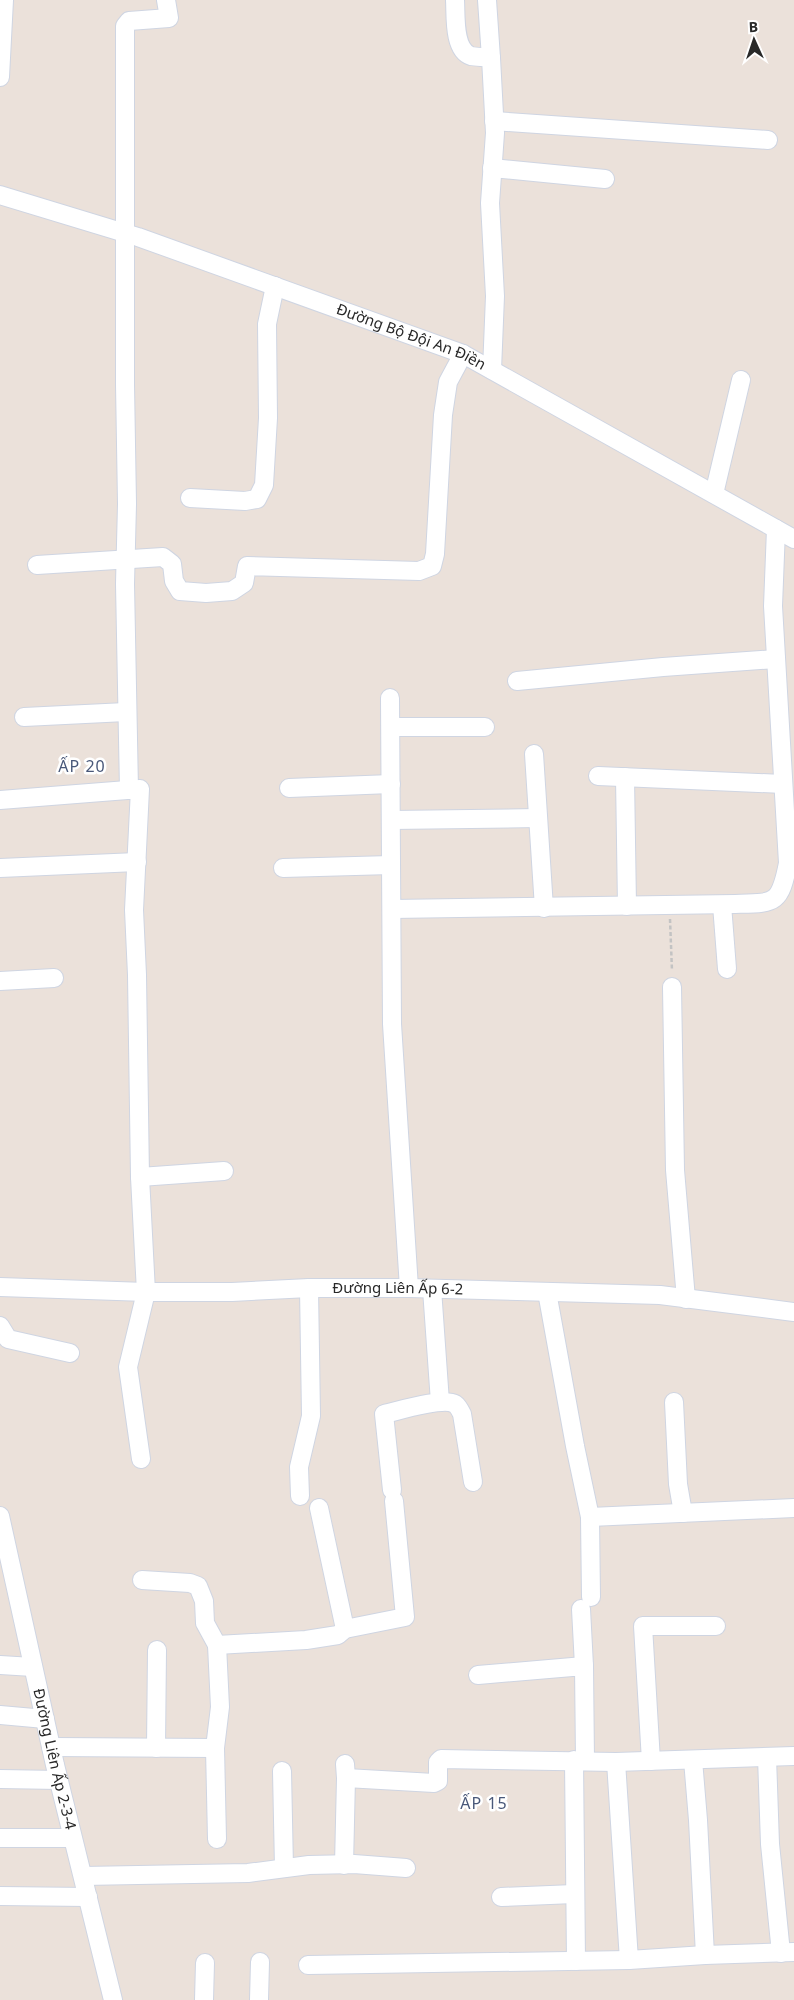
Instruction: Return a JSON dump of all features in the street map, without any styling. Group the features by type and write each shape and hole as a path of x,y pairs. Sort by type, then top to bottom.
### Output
{"street":[{"path":"0,77 4,0"},
{"path":"129,790 126,712 125,26 129,21 169,18 166,0"},
{"path":"455,0 457,38 463,50 471,56 491,58"},
{"path":"487,0 494,120 490,202 495,296 492,370"},
{"path":"494,120 768,140"},
{"path":"492,168 604,179"},
{"name":"Đường Bộ Đội An Điền","path":"0,195 126,233 463,354 794,539"},
{"path":"190,498 245,501 257,498 264,485 268,418 266,324 275,286"},
{"path":"37,565 163,557 172,564 174,581 180,591 206,593 232,591 244,583 247,566 419,571 432,566 435,554 443,415 448,382 463,354"},
{"path":"714,494 741,380"},
{"path":"392,909 670,906 766,903 778,897 784,886 791,863 783,784 773,606 776,528"},
{"path":"517,681 663,667 776,659"},
{"path":"390,698 392,1024 409,1288"},
{"path":"24,717 126,712"},
{"path":"391,727 485,727"},
{"path":"534,754 544,908"},
{"path":"598,776 783,784"},
{"path":"625,777 627,906"},
{"path":"289,788 391,784"},
{"path":"0,800 140,789 134,910 137,975 140,1176 146,1292 128,1367 141,1460"},
{"path":"391,820 538,818"},
{"path":"0,868 137,862"},
{"path":"282,868 391,865"},
{"path":"722,904 726,969"},
{"path":"0,980 54,978"},
{"path":"672,987 675,1170 686,1299"},
{"path":"140,1176 224,1171"},
{"name":"Đường Liên Ấp 6-2","path":"0,1287 146,1292 232,1292 309,1288 409,1288 660,1295 794,1312"},
{"path":"300,1496 299,1467 311,1416 309,1288"},
{"path":"432,1289 440,1402"},
{"path":"547,1292 590,1517 574,1894 576,1961"},
{"path":"0,1326 8,1339 70,1353"},
{"path":"217,1645 338,1636 345,1629 405,1616 384,1414 440,1402 454,1404 462,1414 473,1482"},
{"path":"674,1402 678,1484 683,1513"},
{"path":"319,1508 345,1629"},
{"path":"590,1517 794,1508"},
{"name":"Đường Liên Ấp 2-3-4","path":"0,1516 8,1585 33,1667 58,1780 113,2000"},
{"path":"142,1580 190,1583 199,1587 204,1601 205,1623 217,1645 220,1708 214,1748 217,1839"},
{"path":"651,1761 643,1626 716,1626"},
{"path":"156,1748 157,1650"},
{"path":"0,1665 33,1667"},
{"path":"478,1675 584,1666"},
{"path":"0,1715 45,1719"},
{"path":"51,1748 214,1748"},
{"path":"344,1864 346,1771 434,1783 438,1781 438,1762 440,1760 580,1760 616,1762 794,1756"},
{"path":"308,1965 629,1960 788,1952 770,1844 767,1757"},
{"path":"693,1760 705,1955"},
{"path":"616,1762 629,1960"},
{"path":"282,1770 284,1868"},
{"path":"0,1779 58,1780"},
{"path":"0,1838 72,1838"},
{"path":"83,1876 248,1873 309,1865 344,1864 406,1868"},
{"path":"501,1897 574,1894"},
{"path":"0,1896 88,1897"},
{"path":"259,2000 260,1962"},
{"path":"204,2000 205,1963"}],"path":[{"path":"670,906 672,987"}],"district":[{"name":"ẤP 20","path":"82,766"},
{"name":"ẤP 15","path":"484,1803"}]}
